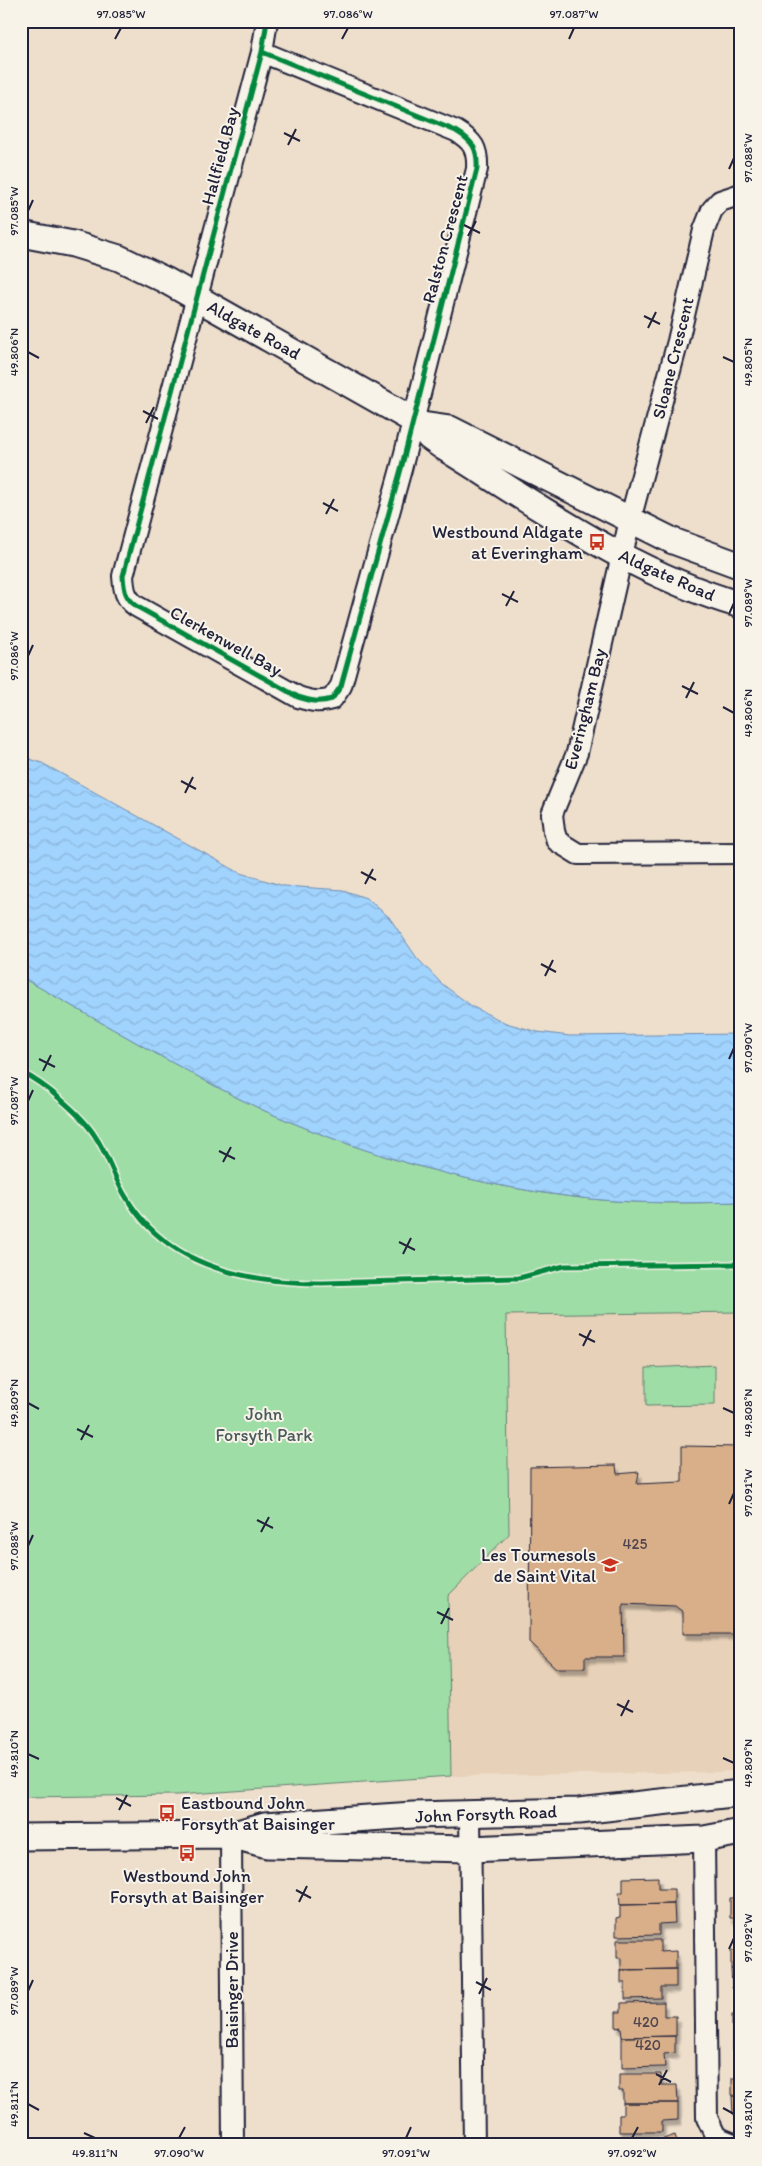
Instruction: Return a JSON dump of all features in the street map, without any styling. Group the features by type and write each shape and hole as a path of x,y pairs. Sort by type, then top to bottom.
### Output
{"street":[{"name":"Hallfield Bay","path":"197,298 262,52 266,21"},
{"name":"Ralston Crescent","path":"262,52 456,131 470,140 478,153 477,169 418,422"},
{"name":"Sloane Crescent","path":"626,538 678,341 707,221 720,201 741,194"},
{"name":"Aldgate Road","path":"21,234 73,244 119,258 197,298 418,422 450,429 626,538 694,590 741,605"},
{"name":"Clerkenwell Bay","path":"197,298 123,576 127,599 136,606 298,697 313,702 332,700 341,686 418,422"},
{"name":"Aldgate Road","path":"418,422 429,437 442,446 626,538 673,541 741,566"},
{"name":"Everingham Bay","path":"626,538 578,754 552,814 557,841 578,854 741,853"},
{"name":"John Forsyth Road","path":"21,1838 231,1835 266,1825 470,1814 579,1811 741,1794"},
{"path":"470,1814 474,2145"},
{"name":"John Forsyth Road","path":"231,1835 267,1845 470,1849 704,1839 741,1832"},
{"name":"Baisinger Drive","path":"231,1835 234,2145"},
{"path":"704,1839 707,2118 716,2136 736,2145"}],"shaded area":[{"name":"Les Tournesols de Saint Vital","path":"741,1312 741,1770 719,1772 451,1776 448,1596 509,1534 506,1315"}],"green space":[{"name":"John Forsyth Park","path":"21,977 162,1057 252,1105 304,1127 384,1156 465,1178 549,1194 628,1202 741,1202 741,1312 506,1315 509,1534 448,1596 451,1776 176,1795 21,1797"},
{"path":"715,1365 715,1405 646,1406 646,1368"}],"water":[{"path":"21,756 42,763 240,873 284,886 343,890 366,898 389,917 417,958 442,984 473,1007 506,1023 538,1032 570,1036 741,1034 741,1202 628,1202 549,1194 465,1178 384,1156 304,1127 252,1105 162,1057 21,977"}],"building":[{"path":"682,1446 741,1447 741,1634 683,1634 683,1612 675,1606 623,1604 624,1657 585,1657 585,1668 556,1668 529,1642 530,1467 616,1465 617,1474 639,1472 637,1484 682,1482"},
{"path":"658,1877 658,1889 674,1889 674,1904 620,1905 619,1892 623,1892 623,1878"},
{"path":"730,1898 741,1898 741,1918 730,1918"},
{"path":"674,1904 675,1923 659,1924 659,1935 616,1936 616,1918 620,1917 620,1905"},
{"path":"617,1940 660,1940 660,1952 676,1951 676,1969 621,1970 621,1958 617,1958"},
{"path":"731,1951 741,1951 741,1969 731,1969"},
{"path":"676,1969 676,1987 661,1987 661,1998 625,1999 625,1983 621,1983 621,1970"},
{"path":"731,1969 741,1969 741,1988 732,1988"},
{"path":"664,2002 664,2016 676,2016 676,2036 622,2037 621,2027 616,2028 616,2012 621,2012 621,2003"},
{"path":"741,2014 741,2032 732,2033 732,2015"},
{"path":"741,2032 741,2051 732,2051 732,2033"},
{"path":"675,2036 675,2053 664,2054 665,2067 622,2068 622,2037"},
{"path":"619,2074 661,2074 661,2085 677,2085 678,2103 623,2103 623,2091 619,2091"},
{"path":"732,2078 741,2078 741,2096 732,2096"},
{"path":"732,2096 741,2096 741,2114 733,2114"},
{"path":"623,2103 678,2103 678,2120 662,2121 662,2132 619,2132 619,2115 623,2115"},
{"path":"675,2135 678,2145 646,2145"}],"cycle path":[{"path":"262,52 456,131 467,138 477,156 477,169 401,469 341,686 332,699 323,701 298,697 136,606 127,597 123,581 262,52 267,21"},
{"path":"21,1072 62,1100 89,1128 104,1151 126,1197 143,1221 163,1240 186,1255 211,1266 238,1274 266,1279 322,1283 519,1278 564,1266 741,1264"}],"place":[{"name":"Westbound Aldgate at Everingham","path":"597,542"},
{"name":"Les Tournesols de Saint Vital","path":"610,1565"},
{"name":"Eastbound John Forsyth at Baisinger","path":"167,1813"},
{"name":"Westbound John Forsyth at Baisinger","path":"187,1853"}]}
